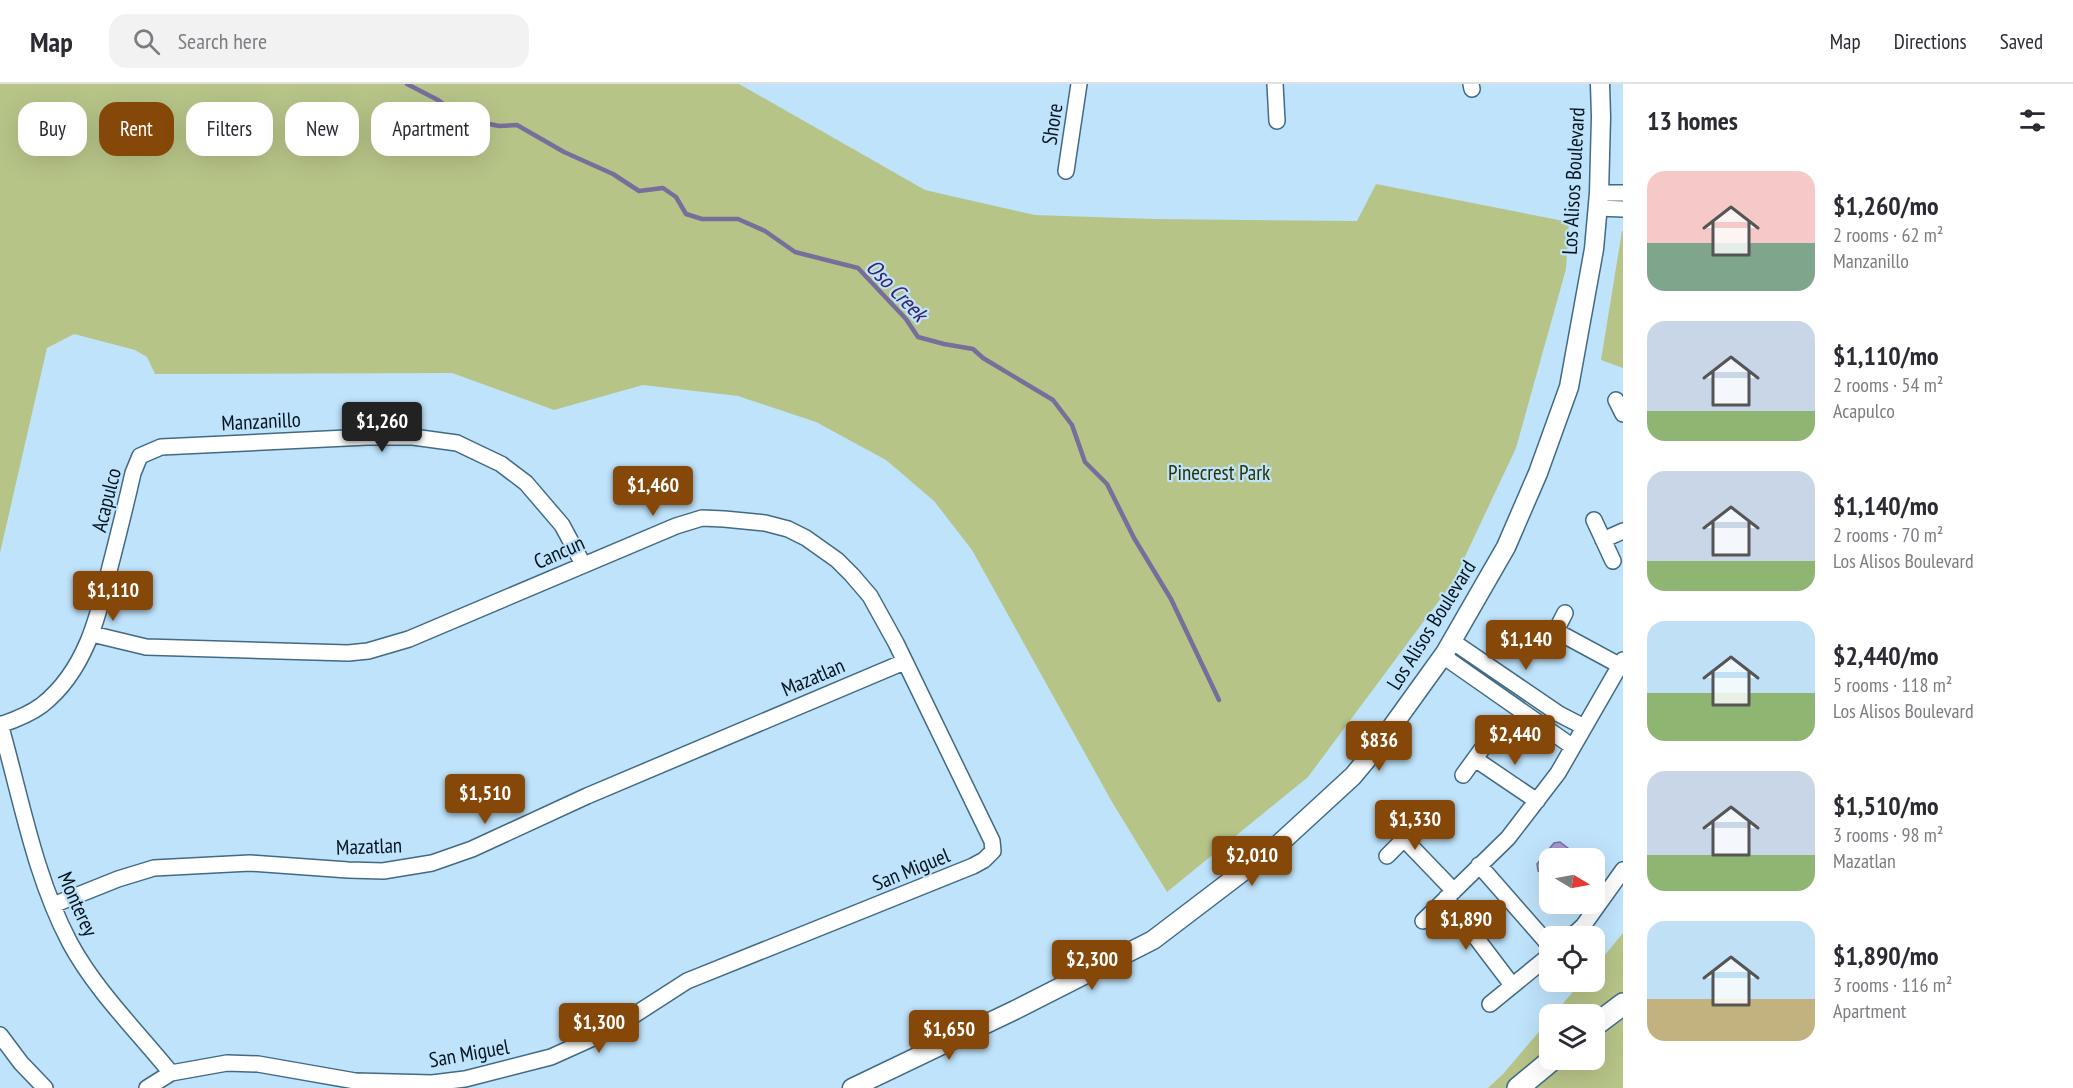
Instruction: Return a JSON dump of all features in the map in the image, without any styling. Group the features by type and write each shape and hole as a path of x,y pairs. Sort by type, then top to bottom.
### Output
{"highway":[{"path":"1605,1018 1623,1004"},
{"path":"1518,1088 1540,1070"}],"main road":[{"name":"Los Alisos Boulevard","path":"852,1088 1015,1010 1153,940 1279,844 1353,776 1378,746 1448,649 1506,547 1538,473 1569,387 1593,259 1599,201 1601,117 1599,84"}],"street":[{"name":"Shore","path":"1066,171 1079,84"},
{"path":"1275,84 1277,121"},
{"path":"1599,201 1623,193"},
{"path":"1599,201 1623,208"},
{"path":"1616,400 1623,414"},
{"name":"Manzanillo","path":"140,456 161,447 368,437 413,436 457,443 501,464 526,483 562,525 583,564"},
{"name":"Acapulco","path":"0,725 22,717 41,706 55,693 75,667 92,634 133,473 140,456"},
{"name":"Cancun","path":"92,634 146,647 348,653 368,651 410,639 676,526 702,518 765,523 788,529 806,538 837,560 870,596 992,841 993,851 984,860"},
{"path":"1594,520 1613,561"},
{"path":"1603,540 1623,531"},
{"path":"1546,650 1565,614"},
{"path":"1423,921 1508,838 1537,801 1558,773 1621,663 1556,631"},
{"path":"1448,649 1584,727"},
{"path":"1448,649 1573,747"},
{"name":"Mazatlan","path":"53,905 118,879 154,868 250,863 383,871 432,863 472,849 587,796 904,662"},
{"name":"Monterey","path":"0,725 35,856 70,943 93,979 171,1073"},
{"path":"1463,775 1487,742"},
{"path":"1475,759 1537,801"},
{"path":"1387,856 1420,823"},
{"path":"1404,839 1450,894 1512,985"},
{"name":"San Miguel","path":"171,1073 227,1063 258,1064 324,1077 387,1083 449,1081 496,1072 551,1057 611,1030 687,981 891,900 984,860"},
{"path":"1479,865 1539,933"},
{"path":"1583,926 1623,870"},
{"path":"1490,1004 1539,964"},
{"path":"0,1035 21,1063 45,1088"},
{"path":"147,1088 171,1073"}],"green space":[{"name":"Pinecrest Park","path":"0,84 739,84 925,190 1035,215 1153,219 1357,221 1376,184 1569,222 1566,269 1516,448 1453,582 1308,777 1167,892 1112,802 972,550 934,501 886,460 816,422 738,396 643,385 554,410 452,373 155,374 147,357 135,350 74,334 47,348 0,553"},
{"path":"1623,231 1623,368 1601,360"},
{"path":"1623,933 1623,1088 1488,1088 1539,1032 1539,1070 1605,1070 1605,1004 1562,1004 1573,992 1605,992 1605,955"}],"shaded area":[{"path":"1560,842 1568,848 1550,848 1554,843"}],"waterway":[{"name":"Oso Creek","path":"407,84 438,100 465,119 499,126 517,125 564,152 613,174 639,191 663,188 676,197 686,214 702,219 738,219 765,231 795,252 858,268 906,319 918,337 973,349 983,358 1053,400 1072,425 1085,462 1107,484 1134,538 1171,599 1219,700"}]}
